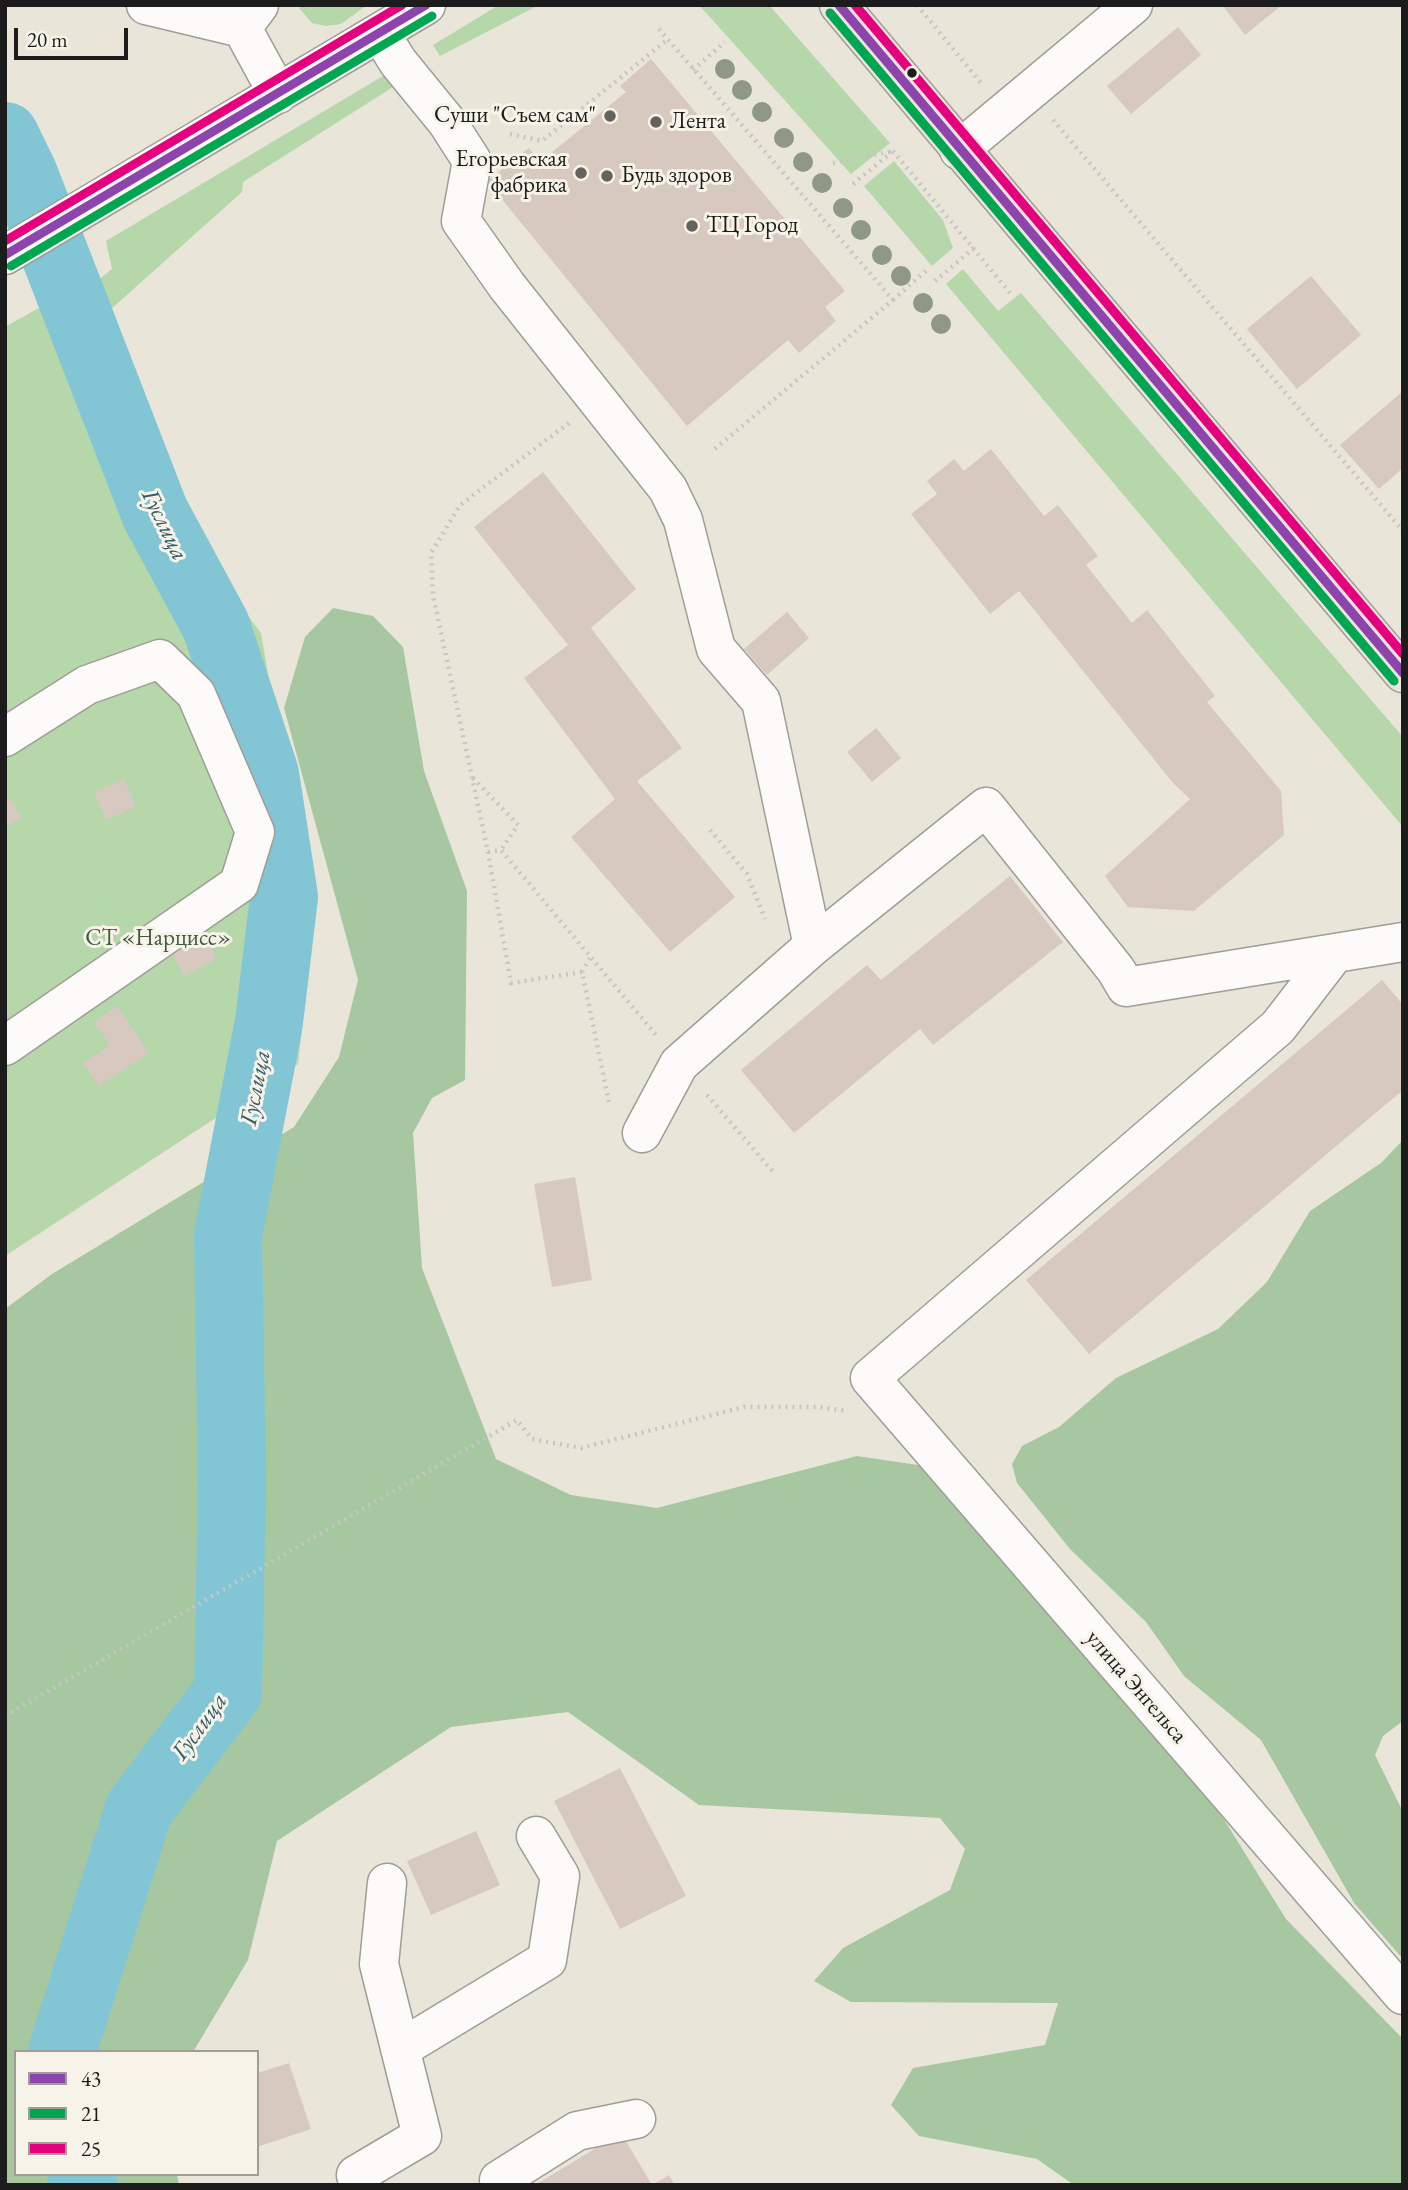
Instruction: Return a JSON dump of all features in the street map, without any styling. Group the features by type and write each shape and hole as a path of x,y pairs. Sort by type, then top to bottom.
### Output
{"main road":[{"path":"839,5 1403,673"}],"street":[{"path":"146,5 250,16 278,94"},
{"path":"959,150 1133,5"},
{"path":"5,255 401,20"},
{"path":"401,20 398,62 447,122 472,160 461,221 668,489 683,520 716,649 761,701 813,946"},
{"path":"5,737 87,685 160,659 196,694 255,832 239,884 5,1046"},
{"path":"642,1133 680,1064 813,946 986,807 1116,970 1125,987 1403,942"},
{"name":"улица Энгельса","path":"1335,953 1278,1027 870,1378 1403,1995"},
{"path":"400,2049 547,1960 560,1877 536,1836"},
{"path":"359,2185 356,2175 422,2136 379,1964 387,1883"},
{"path":"500,2185 499,2180 578,2131 636,2119"}],"path":[{"path":"917,5 982,84 1030,93 1403,530"},
{"path":"659,29 892,300"},
{"path":"510,134 542,141 667,40"},
{"path":"693,70 725,42"},
{"path":"833,163 893,151"},
{"path":"853,184 893,151"},
{"path":"893,151 1010,293"},
{"path":"935,281 974,248"},
{"path":"711,452 927,270"},
{"path":"582,972 511,983 488,852 433,595 431,553 460,505 598,401"},
{"path":"472,778 518,825 501,850 488,852"},
{"path":"710,830 747,874 768,928"},
{"path":"501,850 775,1174"},
{"path":"590,957 582,972 609,1107 618,1097"},
{"path":"5,1716 517,1419 532,1438 581,1448 744,1407 817,1407 904,1418"}],"green space":[{"path":"303,5 367,5 341,24 326,26 312,23 299,8"},
{"path":"499,5 539,5 440,56 433,45"},
{"path":"699,5 769,5 890,143 851,174"},
{"path":"388,73 401,82 243,182 242,192 110,310 97,281 112,269 106,241"},
{"path":"894,161 943,220 953,248 932,266 864,186"},
{"path":"963,269 998,311 1021,293 1403,737 1403,827 946,284"},
{"name":"СТ «Нарцисс»","path":"89,280 220,578 261,633 312,934 298,1064 5,1256 5,327"},
{"path":"333,608 373,616 403,647 424,771 467,891 465,1080 432,1098 413,1133 422,1268 496,1459 571,1495 657,1508 857,1456 938,1468 1117,1648 1286,1919 1403,2039 1403,2185 1074,2185 1037,2159 919,2136 891,2105 913,2068 1045,2045 1058,2003 851,2002 814,1981 843,1948 950,1890 965,1849 940,1818 699,1805 568,1712 451,1727 277,1841 248,1960 194,2050 14,2050 14,2176 177,2176 179,2185 5,2185 5,1309 52,1274 294,1127 339,1057 358,980 284,708 305,637"},
{"path":"1403,1140 1403,1721 1383,1736 1375,1755 1403,1812 1403,1959 1354,1903 1261,1740 1184,1676 1146,1622 1070,1549 1017,1483 1012,1464 1022,1446 1059,1427 1116,1378 1218,1329 1267,1282 1310,1211 1381,1163"}],"building":[{"path":"1222,5 1282,5 1245,35"},
{"path":"1178,27 1201,55 1131,114 1107,86"},
{"name":"ТЦ Город","path":"651,59 845,291 825,307 836,321 799,353 788,340 687,426 487,181 529,148 540,162 626,92 620,86"},
{"path":"1311,276 1361,335 1297,389 1247,329"},
{"path":"1403,391 1403,468 1379,489 1340,445"},
{"path":"991,449 1044,516 1058,505 1098,556 1086,565 1132,623 1147,610 1215,696 1207,702 1281,791 1284,835 1194,911 1128,907 1105,876 1190,799 1173,783 1019,591 990,614 911,514 937,494 927,481 954,459 964,471"},
{"path":"543,472 636,589 591,628 682,748 637,781 735,897 670,952 571,837 615,799 524,678 568,645 474,527"},
{"path":"787,612 809,638 767,675 744,649"},
{"path":"876,728 901,758 872,782 847,752"},
{"path":"124,779 136,807 106,820 94,792"},
{"path":"5,792 22,817 5,828"},
{"path":"1010,876 1063,942 933,1045 920,1029 794,1133 741,1070 867,965 881,980"},
{"path":"204,932 217,959 184,976 170,949"},
{"path":"1382,980 1403,1005 1403,1090 1089,1354 1026,1280"},
{"path":"117,1006 149,1053 99,1086 83,1063 110,1045 94,1022"},
{"path":"575,1177 592,1280 552,1287 534,1184"},
{"path":"620,1768 686,1896 620,1929 554,1801"},
{"path":"476,1831 500,1885 431,1915 407,1861"},
{"path":"289,2063 311,2129 259,2146 259,2072"},
{"path":"621,2133 652,2185 535,2185"},
{"path":"669,2175 675,2185 652,2185"}],"waterway":[{"name":"Гуслица","path":"5,136 24,175 155,513 216,626 265,774 284,897 269,1022 228,1235 232,1484 228,1692 139,1809 63,2050"},
{"name":"Гуслица","path":"82,2176 84,2185"}],"transit line":[{"name":"25","path":"5,241 402,5"},
{"name":"43","path":"5,255 426,5"},
{"name":"43","path":"839,5 1403,673"},
{"name":"25","path":"855,5 1403,654"},
{"name":"21","path":"830,13 1394,681"},
{"name":"21","path":"11,266 432,16"}],"place":[{"name":"Суши \"Съем сам\"","path":"610,116"},
{"name":"Лента","path":"656,122"},
{"name":"Егорьевская фабрика","path":"581,173"},
{"name":"Будь здоров","path":"607,176"},
{"name":"ТЦ Город","path":"692,226"}]}
